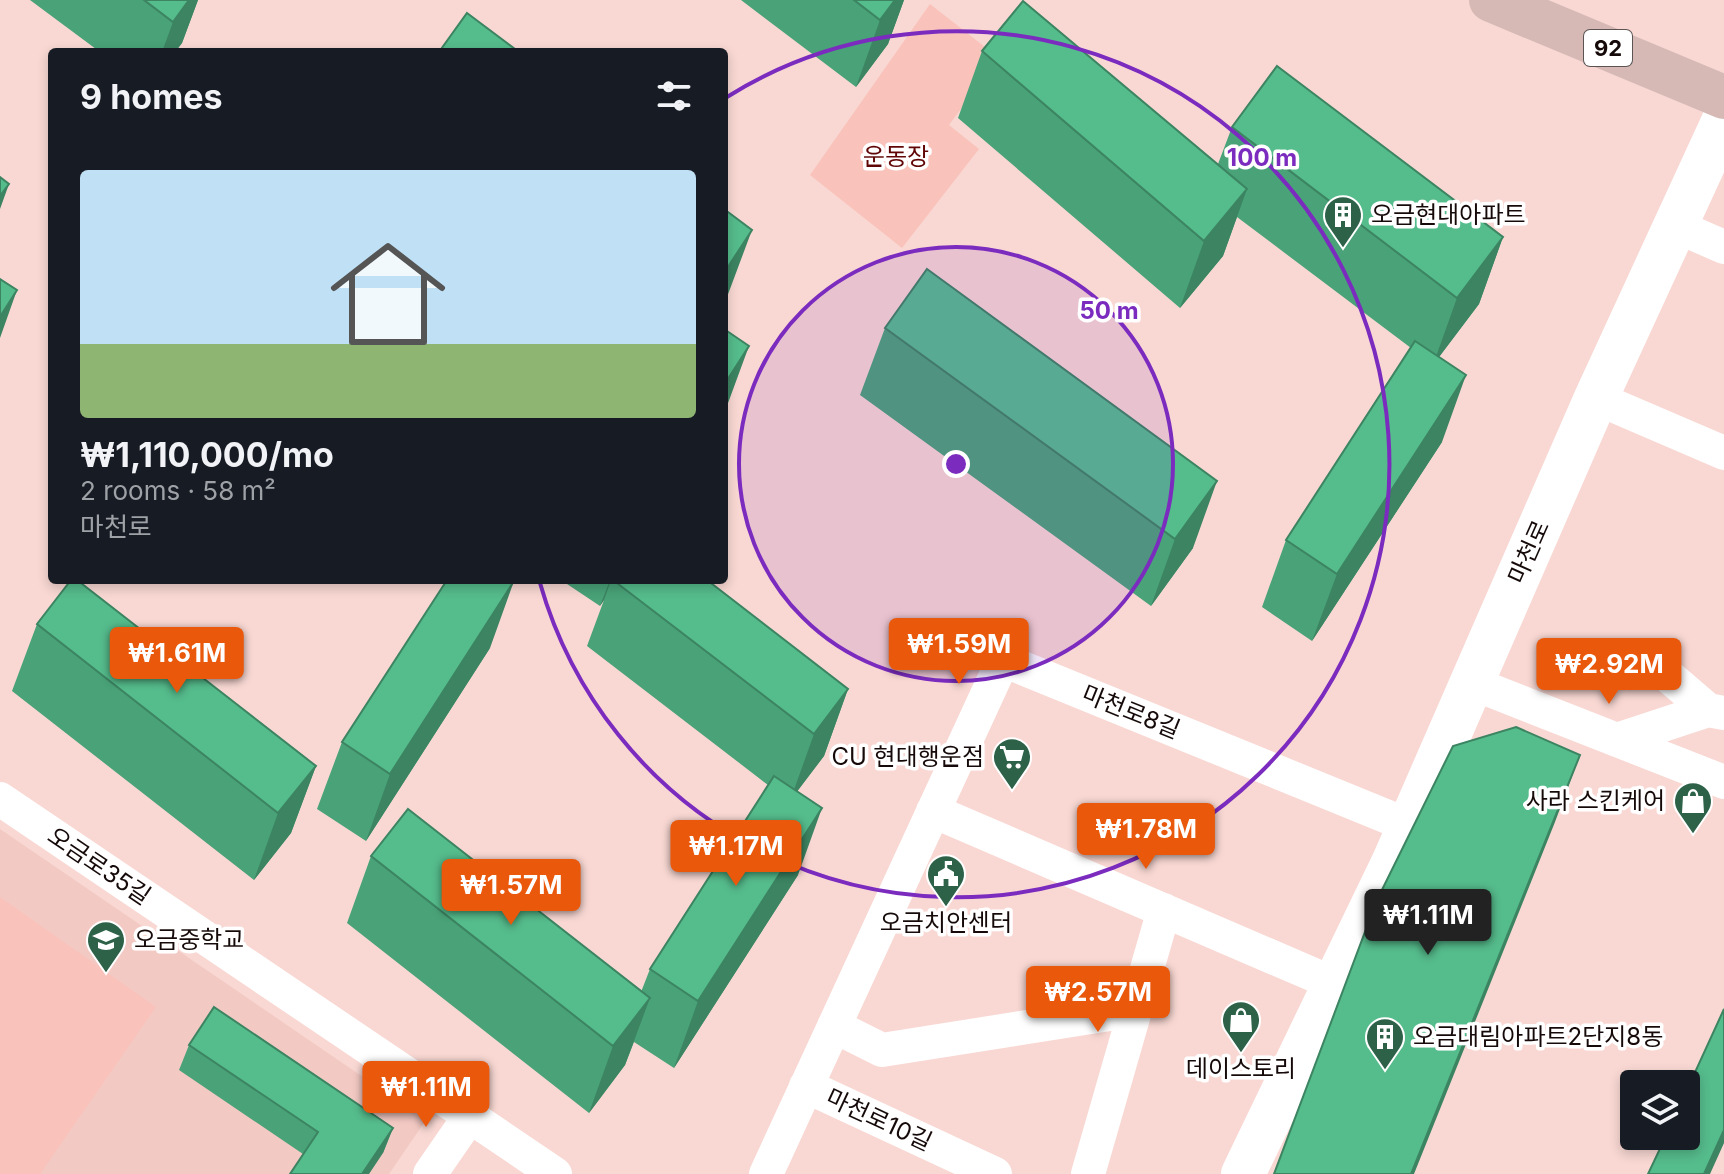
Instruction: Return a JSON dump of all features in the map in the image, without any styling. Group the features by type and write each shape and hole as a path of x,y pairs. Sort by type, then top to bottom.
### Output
{"main road":[{"name":"92","path":"1491,0 1724,97"}],"street":[{"name":"마천로","path":"1243,1174 1410,826 1596,398 1724,120"},
{"path":"1676,226 1724,247"},
{"path":"1596,398 1724,453"},
{"path":"1645,656 1716,712"},
{"name":"마천로8길","path":"766,1174 1003,660 1410,826"},
{"path":"1472,683 1724,782"},
{"path":"1617,740 1716,712"},
{"name":"오금로35길","path":"0,799 555,1174"},
{"path":"933,811 1335,984"},
{"path":"1088,1174 1164,910"},
{"path":"834,1026 882,1050 1135,1010"},
{"name":"마천로10길","path":"806,1086 995,1174"},
{"path":"430,1174 470,1116"}],"shaded area":[{"name":"오금중학교","path":"0,829 426,1120 389,1174 0,1174"}],"green space":[{"name":"운동장","path":"930,4 999,58 949,125 979,149 902,248 810,175"},
{"path":"0,897 156,1007 40,1174 0,1174"}],"building":[{"path":"144,0 189,0 173,22"},
{"path":"854,0 895,0 880,20"},
{"path":"1023,1 1247,189 1204,241 982,51"},
{"path":"467,13 514,48 442,48"},
{"path":"1277,66 1503,237 1457,298 1232,127"},
{"path":"0,177 9,184 0,196"},
{"path":"728,212 752,230 728,267"},
{"path":"927,269 1217,481 1175,539 885,328"},
{"path":"0,279 17,290 0,317"},
{"path":"728,332 749,346 728,379"},
{"path":"1415,341 1466,375 1337,574 1286,540"},
{"path":"68,584 82,584 316,766 278,813 37,624"},
{"path":"444,584 512,584 390,774 342,742"},
{"path":"618,584 712,584 848,689 814,734"},
{"name":"오금대림아파트2단지8동","path":"1516,727 1580,755 1411,1174 1274,1174 1377,900 1453,746"},
{"path":"774,776 822,808 698,1001 650,969"},
{"path":"408,809 650,998 613,1046 371,856"},
{"path":"214,1007 393,1128 362,1174 290,1174 318,1132 189,1045"},
{"path":"1724,1009 1724,1130 1704,1174 1648,1174 1659,1150 1700,1150 1700,1070 1696,1070"}],"place":[{"name":"오금현대아파트","path":"1343,249"},
{"name":"CU 현대행운점","path":"1012,791"},
{"name":"사라 스킨케어","path":"1693,835"},
{"name":"오금치안센터","path":"946,908"},
{"name":"오금중학교","path":"106,974"},
{"name":"데이스토리","path":"1241,1054"},
{"name":"오금대림아파트2단지8동","path":"1385,1071"}]}
